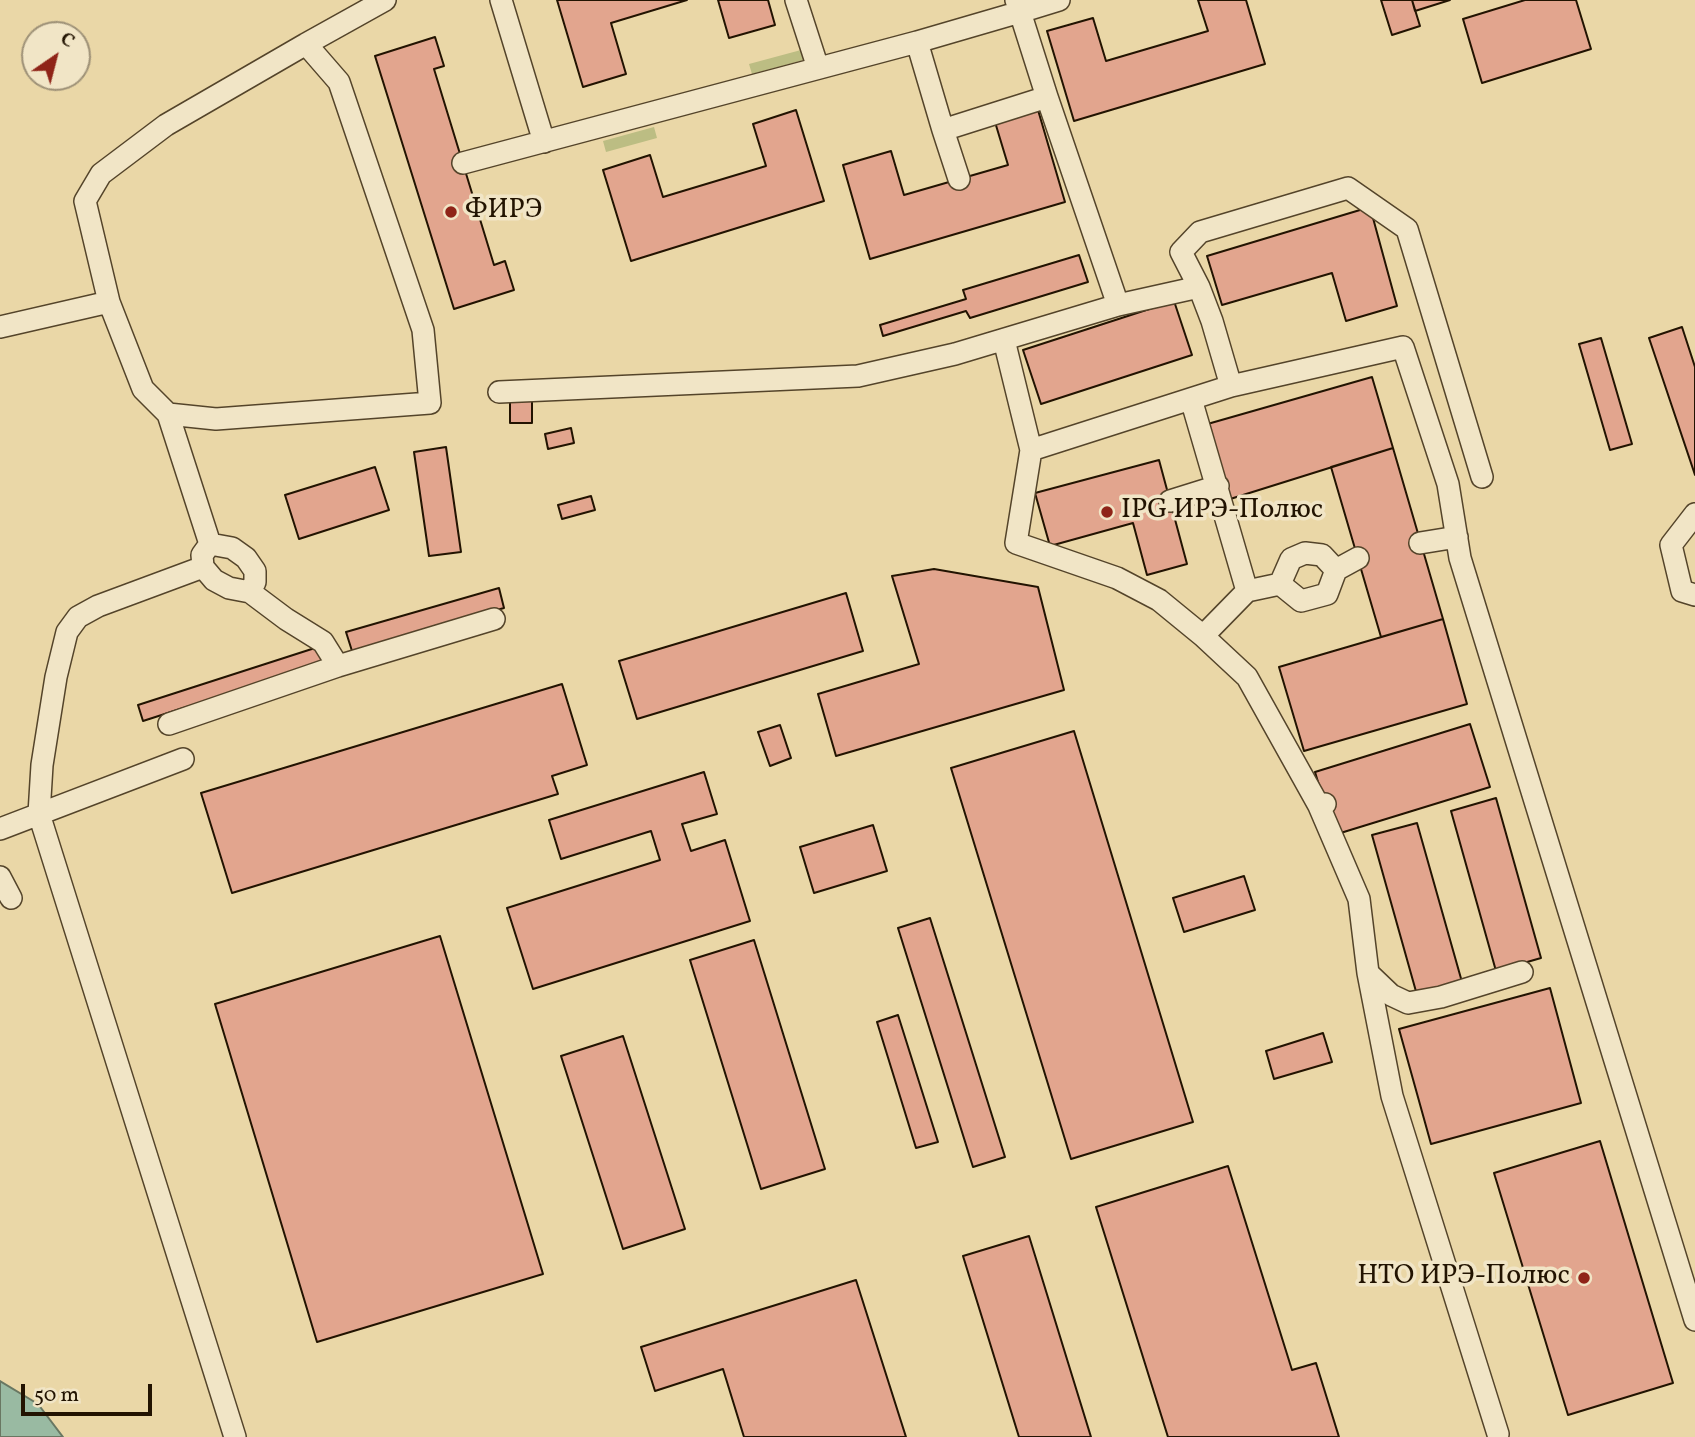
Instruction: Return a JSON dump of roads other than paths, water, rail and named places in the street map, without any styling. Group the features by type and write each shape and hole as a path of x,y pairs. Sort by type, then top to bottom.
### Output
{"street":[{"path":"211,544 168,414 143,390 108,302 85,201 101,174 166,125 385,0"},
{"path":"501,0 544,142"},
{"path":"796,0 818,68"},
{"path":"463,163 916,42 1018,6 1059,0"},
{"path":"1018,6 1118,306"},
{"path":"916,42 959,179"},
{"path":"168,414 216,419 430,403 423,330 339,82 306,44"},
{"path":"943,130 1047,97"},
{"path":"1231,386 1212,321 1181,252 1200,232 1348,188 1407,229 1482,477"},
{"path":"499,392 858,376 955,354 1118,306 1199,287"},
{"path":"0,327 108,302"},
{"path":"1004,340 1031,450 1016,543 1117,578 1159,600 1203,636 1248,677 1322,805 1359,899 1368,973 1392,1096 1498,1434"},
{"path":"1031,450 1231,386 1403,347 1448,484 1465,571 1695,1320"},
{"path":"1191,399 1247,591"},
{"path":"1170,501 1218,486"},
{"path":"1695,514 1671,545 1682,591 1695,595"},
{"path":"1420,543 1457,537"},
{"path":"211,544 202,555 203,567 214,580 229,588 250,592 286,620 324,642 338,666"},
{"path":"211,544 232,548 246,558 255,571 255,582 250,592"},
{"path":"1280,584 1291,559 1305,552 1322,555 1336,570"},
{"path":"1280,584 1301,601 1327,594 1336,570 1358,558"},
{"path":"203,567 98,606 78,617 67,632 56,677 42,765 39,814 235,1437"},
{"path":"1203,636 1247,591 1280,584"},
{"path":"169,724 338,666 494,619"},
{"path":"0,829 183,759"},
{"path":"0,877 11,898"},
{"path":"1368,973 1391,995 1409,1003 1441,997 1522,972"}],"place":[{"name":"ФИРЭ","path":"451,212"},
{"name":"IPG ИРЭ-Полюс","path":"1107,512"},
{"name":"НТО ИРЭ-Полюс","path":"1584,1278"}]}
